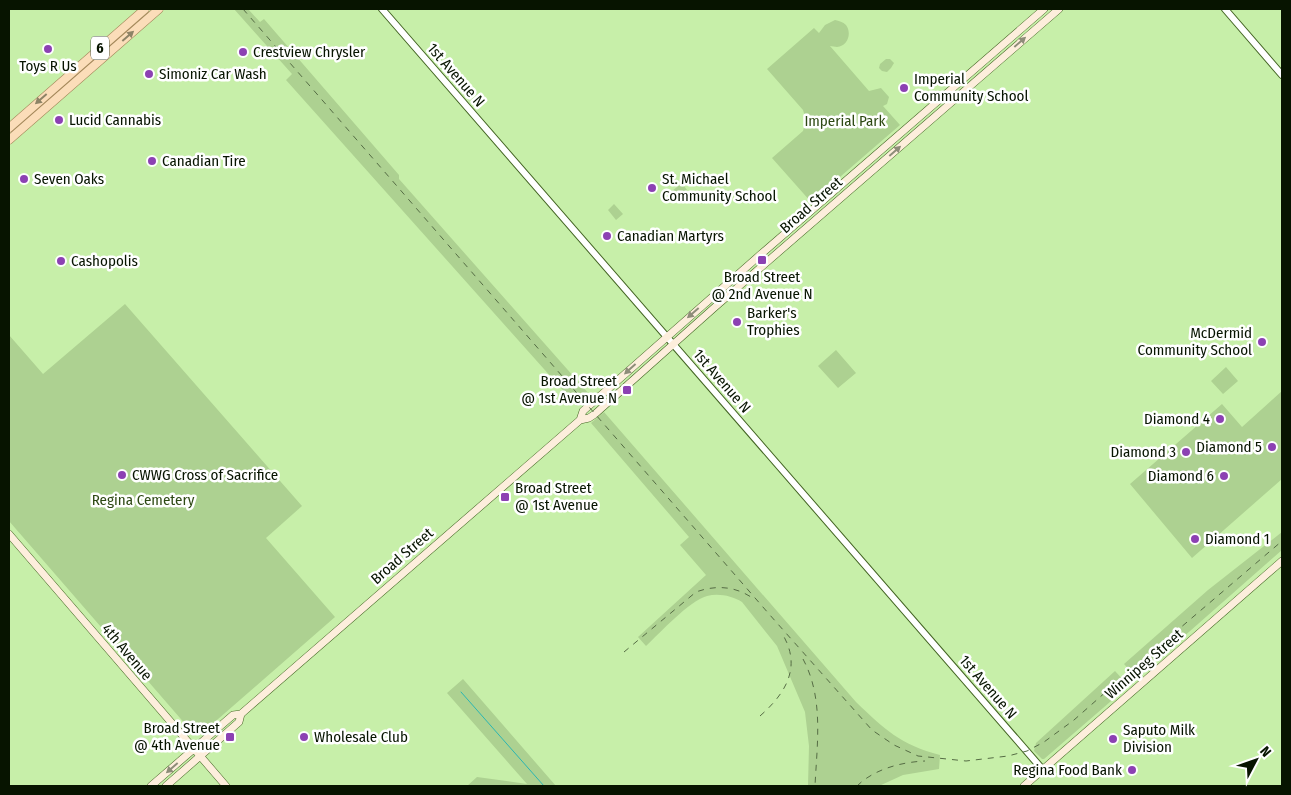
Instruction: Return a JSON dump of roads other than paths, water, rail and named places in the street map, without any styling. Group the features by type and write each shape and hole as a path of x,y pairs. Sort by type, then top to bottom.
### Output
{"main road":[{"name":"6","path":"9,128 145,9"},
{"name":"6","path":"9,140 159,9"},
{"name":"Broad Street","path":"580,420 583,411 667,336 1044,9"},
{"name":"Broad Street","path":"151,786 233,715 241,714 580,420 590,418 595,414 1059,9"},
{"name":"4th Avenue","path":"9,534 226,786"},
{"name":"Winnipeg Street","path":"1024,786 1282,561"},
{"name":"Broad Street","path":"166,786 239,722 241,714"}],"street":[{"name":"1st Avenue N","path":"382,9 1043,770"},
{"path":"1225,9 1282,75"}],"waterway":[{"path":"461,692 544,786"}],"railway":[{"path":"243,9 769,614 872,730 894,745 918,756 966,761 1008,756 1027,751 1044,742 1074,720 1282,541"},
{"path":"624,652 696,592 710,588 724,588 745,593 751,597"},
{"path":"760,716 777,699 788,680 791,658 783,635"},
{"path":"803,659 810,674 817,705 818,738 815,786"},
{"path":"857,786 880,771 907,763 925,761"}],"place":[{"name":"Toys R Us","path":"48,49"},
{"name":"Crestview Chrysler","path":"243,52"},
{"name":"Simoniz Car Wash","path":"149,74"},
{"name":"Imperial Community School","path":"904,88"},
{"name":"Lucid Cannabis","path":"59,120"},
{"name":"Canadian Tire","path":"152,161"},
{"name":"Seven Oaks","path":"24,179"},
{"name":"St. Michael Community School","path":"652,188"},
{"name":"Canadian Martyrs","path":"607,236"},
{"name":"Broad Street @ 2nd Avenue N","path":"762,260"},
{"name":"Cashopolis","path":"61,261"},
{"name":"Barker's Trophies","path":"737,322"},
{"name":"McDermid Community School","path":"1262,342"},
{"name":"Broad Street @ 1st Avenue N","path":"627,390"},
{"name":"Diamond 4","path":"1220,419"},
{"name":"Diamond 5","path":"1272,447"},
{"name":"Diamond 3","path":"1186,452"},
{"name":"CWWG Cross of Sacrifice","path":"122,475"},
{"name":"Diamond 6","path":"1224,476"},
{"name":"Broad Street @ 1st Avenue","path":"505,497"},
{"name":"Diamond 1","path":"1195,539"},
{"name":"Broad Street @ 4th Avenue","path":"230,737"},
{"name":"Wholesale Club","path":"304,737"},
{"name":"Saputo Milk Division","path":"1113,739"},
{"name":"Regina Food Bank","path":"1132,770"}],"park label":[{"name":"Imperial Park","path":"845,121"},
{"name":"Regina Cemetery","path":"143,500"}]}
